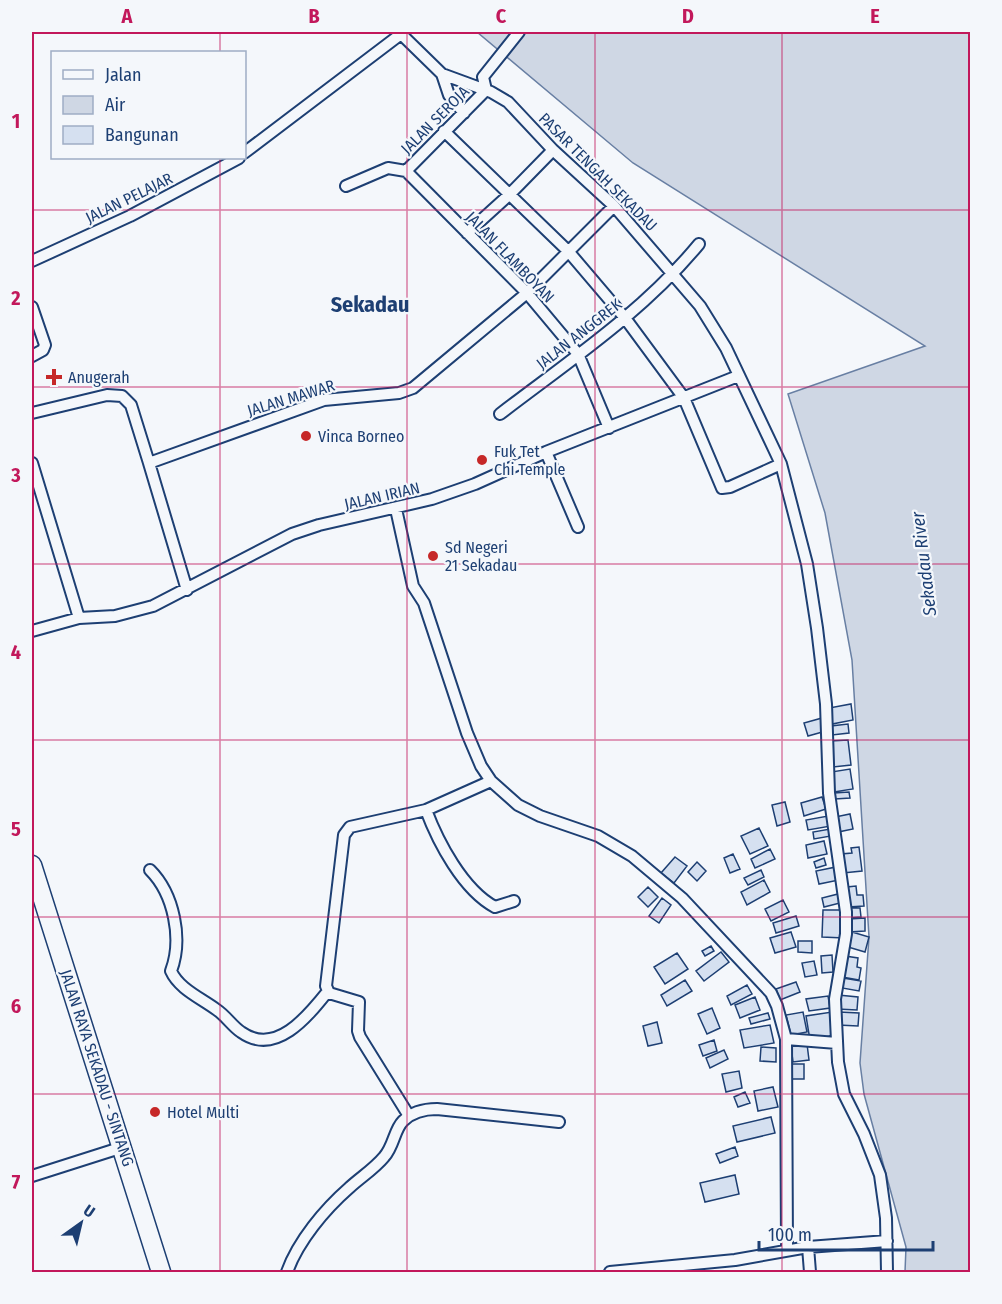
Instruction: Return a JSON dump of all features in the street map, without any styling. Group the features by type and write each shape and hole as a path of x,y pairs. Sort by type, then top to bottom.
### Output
{"highway":[{"name":"JALAN RAYA SEKADAU - SINTANG","path":"32,865 161,1272"}],"street":[{"path":"486,90 483,77 519,32"},
{"path":"246,151 400,33 441,74 452,99 464,113"},
{"name":"PASAR TENGAH SEKADAU","path":"441,74 486,90 508,102 553,150 614,206 674,274 700,306 726,348 781,464 807,564 825,693 829,793 846,912 846,934 835,999 837,1043 844,1094 864,1134 880,1175 887,1241 887,1272"},
{"name":"JALAN SEROJA","path":"406,171 486,90"},
{"path":"444,131 568,251 625,318 684,398 722,488 730,487 781,464"},
{"path":"467,233 509,195 553,150"},
{"name":"JALAN PELAJAR","path":"32,261 130,216 236,159"},
{"path":"346,186 383,169 406,171"},
{"name":"JALAN FLAMBOYAN","path":"406,171 527,293 578,354 609,428"},
{"name":"JALAN MAWAR","path":"149,463 324,400 405,392 433,374 527,293 614,206"},
{"name":"JALAN ANGGREK","path":"500,414 625,318 674,274 699,244"},
{"path":"32,307 45,345 43,350 32,356"},
{"name":"JALAN IRIAN","path":"32,631 79,618 134,612 187,590 305,530 396,509 475,484 546,452 738,376"},
{"path":"32,413 107,395 122,396 131,405 187,590"},
{"path":"546,452 578,526"},
{"path":"32,463 79,618"},
{"path":"396,509 413,586 424,603 467,734 481,766 491,781 518,805 540,816 616,844 659,876 771,993 786,1039 788,1249"},
{"path":"150,870 158,878 168,900 178,936 177,956 171,971 175,980 219,1011 242,1033 262,1041 281,1036 310,1013 328,991 346,830 426,810 491,781"},
{"path":"426,810 443,850 479,895 495,907 514,901"},
{"path":"328,991 359,1002 358,1031 360,1037 409,1116"},
{"path":"786,1039 837,1043"},
{"path":"287,1272 300,1247 328,1207 385,1156 394,1143 399,1126 409,1116 437,1109 559,1122"},
{"path":"32,1176 123,1147"},
{"path":"610,1272 735,1260 808,1246 887,1241"},
{"path":"808,1246 810,1272"}],"water":[{"name":"Sekadau River","path":"477,32 970,32 970,1272 905,1272 906,1247 864,1094 860,1063 869,937 852,660 825,513 788,394 925,346 633,163"}],"building":[{"path":"851,704 853,720 832,724 829,708"},
{"path":"822,718 826,731 808,736 804,723"},
{"path":"848,724 849,733 832,735 831,726"},
{"path":"848,740 851,765 833,767 830,741"},
{"path":"850,769 853,789 834,792 831,772"},
{"path":"849,792 850,798 835,799 834,793"},
{"path":"822,797 826,809 804,816 801,803"},
{"path":"785,802 790,822 777,826 772,805"},
{"path":"850,814 853,829 838,832 835,817"},
{"path":"828,816 831,826 808,830 806,820"},
{"path":"759,828 768,846 750,854 741,836"},
{"path":"830,829 831,836 814,839 813,832"},
{"path":"824,841 827,854 808,858 806,845"},
{"path":"859,847 862,871 843,873 841,854 852,853 851,848"},
{"path":"770,849 775,859 755,868 751,859"},
{"path":"733,854 740,869 730,873 724,858"},
{"path":"675,857 687,866 674,883 661,873"},
{"path":"824,858 826,865 816,868 814,862"},
{"path":"697,862 706,871 697,881 688,872"},
{"path":"836,867 839,880 819,884 816,871"},
{"path":"761,870 764,877 748,885 744,878"},
{"path":"764,880 770,892 747,905 741,892"},
{"path":"856,886 857,895 863,895 864,906 848,907 847,887"},
{"path":"648,887 658,897 648,907 638,897"},
{"path":"838,894 840,903 824,907 822,898"},
{"path":"662,898 671,905 659,923 649,916"},
{"path":"783,900 789,912 771,921 765,909"},
{"path":"849,908 860,908 861,917 849,918"},
{"path":"823,910 844,910 844,938 822,937"},
{"path":"796,916 799,926 776,933 773,923"},
{"path":"865,918 865,931 849,932 849,919"},
{"path":"791,932 796,947 775,953 770,938"},
{"path":"852,932 869,937 865,952 848,947"},
{"path":"798,941 812,941 812,953 798,952"},
{"path":"711,946 714,951 705,956 702,951"},
{"path":"721,952 729,962 704,981 696,971"},
{"path":"677,953 688,969 665,984 654,967"},
{"path":"832,955 833,972 822,973 821,956"},
{"path":"845,956 858,958 857,967 861,968 859,980 842,977"},
{"path":"814,961 817,975 805,977 802,963"},
{"path":"843,978 861,981 859,991 842,988"},
{"path":"685,980 692,991 667,1006 661,995"},
{"path":"796,982 800,992 780,1000 776,989"},
{"path":"747,985 752,994 731,1005 727,996"},
{"path":"838,995 858,997 857,1010 837,1009"},
{"path":"828,996 830,1008 809,1011 806,999"},
{"path":"755,997 760,1010 740,1018 735,1005"},
{"path":"712,1008 720,1028 707,1034 698,1014"},
{"path":"803,1012 807,1032 791,1035 786,1015"},
{"path":"832,1012 836,1035 810,1040 806,1016"},
{"path":"839,1012 859,1013 858,1026 838,1025"},
{"path":"768,1013 770,1019 751,1024 749,1018"},
{"path":"657,1022 662,1043 648,1046 643,1026"},
{"path":"770,1025 774,1043 744,1048 740,1030"},
{"path":"714,1040 717,1051 703,1056 699,1045"},
{"path":"807,1044 809,1060 793,1062 791,1046"},
{"path":"761,1047 776,1048 776,1062 760,1061"},
{"path":"724,1050 728,1059 710,1068 706,1058"},
{"path":"792,1064 804,1064 804,1079 792,1079"},
{"path":"739,1071 742,1088 726,1092 722,1074"},
{"path":"773,1087 778,1107 758,1111 754,1091"},
{"path":"745,1092 750,1103 738,1107 734,1097"},
{"path":"771,1117 775,1133 737,1142 733,1126"},
{"path":"735,1147 738,1156 720,1163 716,1154"},
{"path":"735,1175 739,1194 705,1202 700,1183"}],"place":[{"name":"Anugerah","path":"54,377"},
{"name":"Vinca Borneo","path":"306,436"},
{"name":"Fuk Tet Chi Temple","path":"482,460"},
{"name":"Sd Negeri 21 Sekadau","path":"433,556"},
{"name":"Hotel Multi","path":"155,1112"}],"district":[{"name":"Sekadau","path":"370,304"}]}
